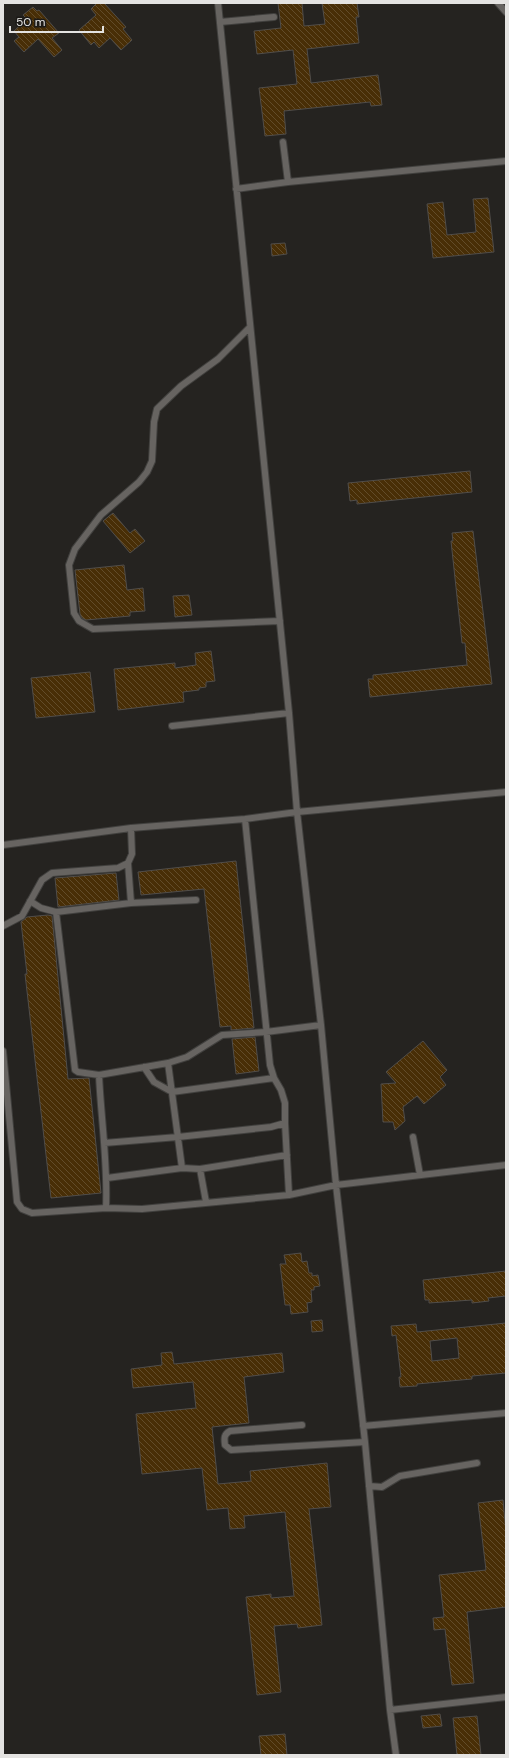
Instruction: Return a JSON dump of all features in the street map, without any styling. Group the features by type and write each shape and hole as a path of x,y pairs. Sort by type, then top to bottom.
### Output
{"lane":[{"path":"218,3 289,713 297,812 321,1025 336,1185 365,1442 390,1710 396,1755"},
{"path":"498,3 506,12"},
{"path":"220,22 274,17"},
{"path":"283,142 288,182"},
{"path":"236,189 288,182 506,161"},
{"path":"250,327 218,359 181,386 157,409 154,422 152,461 147,472 139,482 101,515 74,549 69,565 74,614 79,621 93,629 280,621"},
{"path":"172,726 289,713"},
{"path":"3,845 131,828 245,819 297,812 506,792"},
{"path":"245,819 270,1065 285,1103 289,1194"},
{"path":"130,903 128,863 132,854 131,828"},
{"path":"3,926 22,916 42,880 52,873 118,868 128,863"},
{"path":"30,901 41,908 56,912 130,903 196,900"},
{"path":"56,912 75,1070 78,1072 99,1075 168,1063 187,1057 222,1035 266,1032 321,1025"},
{"path":"3,1051 18,1202 22,1209 32,1213 106,1208 142,1209 289,1194 336,1185 506,1165"},
{"path":"168,1063 182,1168"},
{"path":"144,1067 154,1082 172,1092 274,1078"},
{"path":"99,1075 107,1178 106,1208"},
{"path":"104,1143 271,1127 285,1123"},
{"path":"413,1136 420,1175"},
{"path":"107,1178 182,1168 200,1169 287,1155"},
{"path":"200,1169 206,1202"},
{"path":"363,1426 506,1412"},
{"path":"302,1425 230,1431 224,1437 225,1445 231,1450 365,1442"},
{"path":"369,1486 382,1487 400,1476 476,1463"},
{"path":"390,1710 506,1697"}],"building":[{"path":"97,3 104,3 126,27 123,29 132,40 121,50 110,38 99,48 94,42 91,45 79,30 96,15 91,9"},
{"path":"278,3 302,3 304,26 325,24 322,3 357,3 359,17 356,17 359,43 307,49 311,83 378,75 382,105 371,106 370,102 284,111 286,134 265,136 259,88 297,84 293,50 257,54 254,31 281,28"},
{"path":"33,7 37,11 39,10 59,33 52,38 62,50 54,57 38,39 24,52 14,41 19,37 14,31 27,19 23,15"},
{"path":"488,198 494,252 433,258 427,204 443,202 447,235 476,232 473,199"},
{"path":"285,243 287,254 272,256 271,244"},
{"path":"470,471 472,492 357,504 357,500 350,501 348,483"},
{"path":"113,513 130,533 135,529 145,541 130,553 103,521"},
{"path":"473,531 492,684 370,697 368,679 373,679 373,675 467,665 465,643 462,643 451,541 453,541 452,533"},
{"path":"124,565 127,590 143,588 145,611 130,612 130,616 86,620 82,618 80,614 75,570"},
{"path":"189,595 192,615 175,617 173,596"},
{"path":"211,651 215,681 206,682 206,687 199,688 199,690 183,692 184,702 118,710 114,669 175,663 175,668 196,665 195,653"},
{"path":"90,672 95,712 36,718 31,678"},
{"path":"236,861 254,1028 231,1030 231,1026 220,1027 204,889 141,895 138,872"},
{"path":"116,873 119,900 58,907 55,878"},
{"path":"52,916 68,1079 89,1078 101,1193 51,1198 25,974 27,974 21,922 27,917"},
{"path":"255,1037 259,1071 236,1074 232,1039"},
{"path":"423,1041 447,1070 440,1077 446,1085 424,1104 417,1096 403,1107 405,1121 395,1130 393,1122 383,1122 381,1084 396,1083 386,1072"},
{"path":"301,1253 302,1262 307,1261 309,1273 312,1273 312,1276 318,1275 320,1286 314,1287 314,1290 311,1290 312,1302 307,1303 308,1312 291,1314 290,1305 285,1305 280,1264 286,1264 284,1255"},
{"path":"506,1271 506,1296 488,1298 489,1301 472,1303 472,1300 429,1303 429,1300 425,1300 423,1280"},
{"path":"322,1320 323,1331 312,1332 311,1321"},
{"path":"506,1323 506,1373 472,1376 472,1379 400,1387 399,1377 401,1377 396,1335 392,1336 391,1326 416,1324 417,1332","holes":["457,1338 459,1358 432,1361 430,1341"]},
{"path":"172,1352 174,1364 282,1353 284,1372 244,1377 249,1423 212,1427 218,1484 251,1481 250,1471 327,1463 331,1507 309,1509 322,1625 298,1628 297,1624 274,1626 281,1692 257,1695 246,1597 271,1594 271,1598 294,1596 285,1512 244,1516 245,1528 230,1529 228,1508 207,1510 202,1468 142,1474 136,1414 196,1408 193,1382 133,1388 131,1369 162,1365 161,1353"},
{"path":"503,1500 506,1532 506,1607 467,1612 474,1683 452,1685 445,1629 434,1630 433,1618 444,1617 439,1575 486,1570 478,1503"},
{"path":"440,1714 442,1726 423,1728 421,1716"},
{"path":"477,1716 481,1755 457,1755 453,1718"},
{"path":"285,1734 287,1755 261,1755 259,1736"}]}
